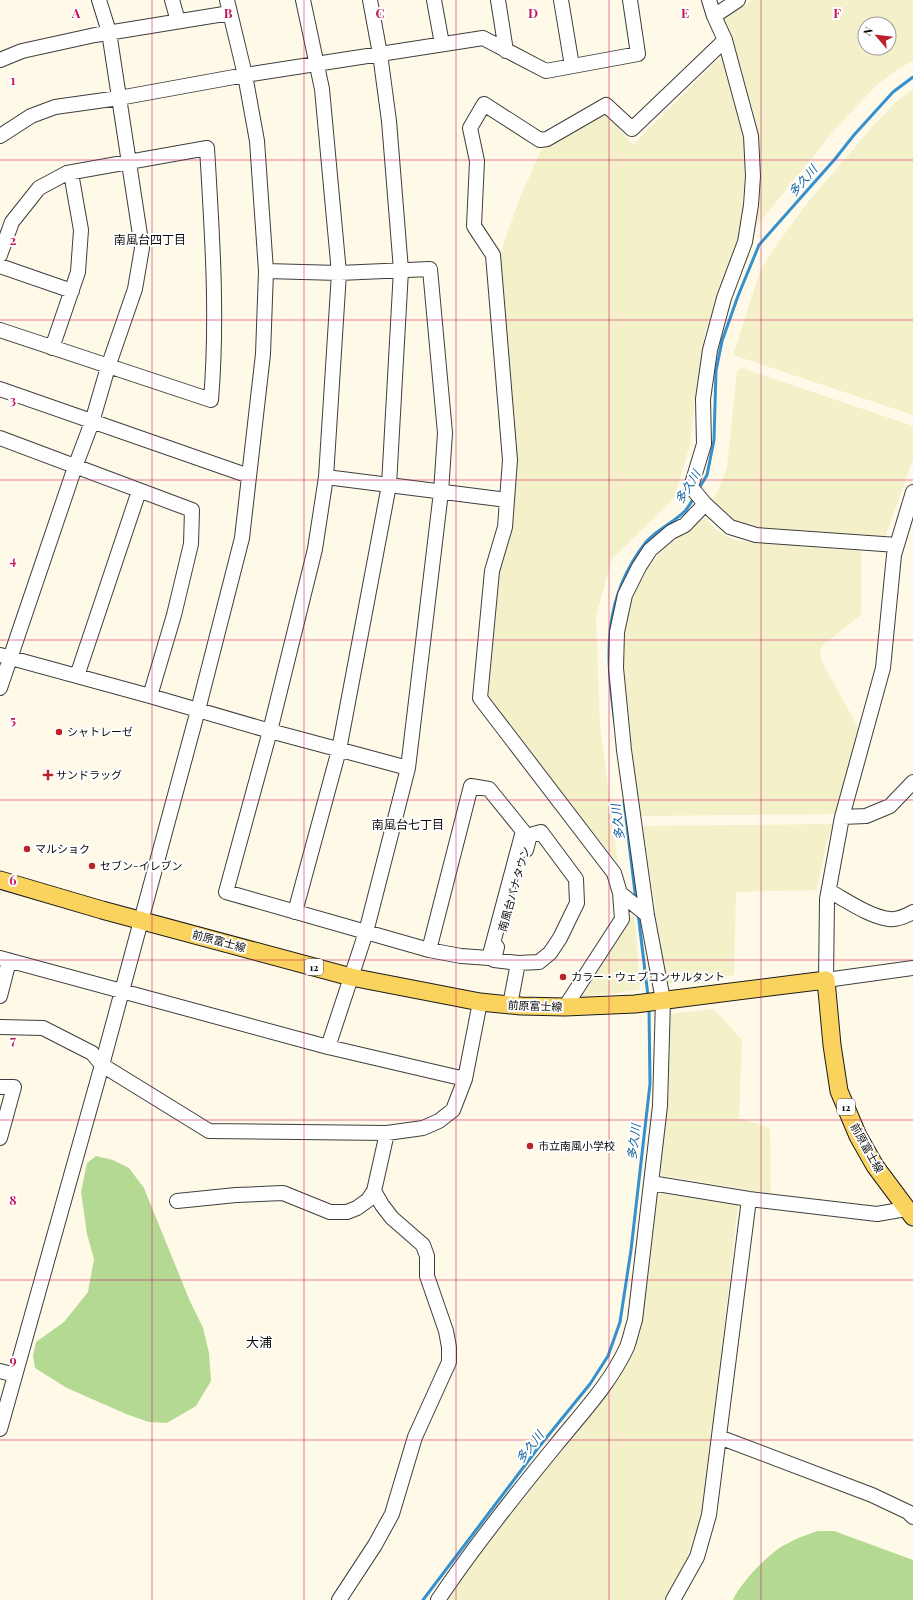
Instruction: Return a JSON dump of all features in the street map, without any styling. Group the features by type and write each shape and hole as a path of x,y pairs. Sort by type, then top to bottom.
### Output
{"main road":[{"name":"前原富士線","path":"0,880 102,910 350,977 480,1002 510,1005 566,1007 635,1004 826,980 832,1045 839,1090 861,1142 875,1166 910,1213"}],"street":[{"path":"0,688 5,657 92,422 108,367 135,289 142,248 109,32 99,0"},
{"path":"172,0 178,21"},
{"path":"303,0 322,89 339,274 326,478 315,549 270,731 226,892 429,950 461,956 489,958 523,832 489,789 471,786 429,950"},
{"path":"295,912 339,750 388,485 401,270 389,121 380,54 370,0"},
{"path":"434,0 442,44"},
{"path":"498,0 506,51"},
{"path":"561,0 572,66"},
{"path":"0,136 31,116 55,107 120,98 245,74 483,38 546,71 638,54 630,0"},
{"path":"438,1600 472,1552 613,1373 627,1346 635,1320 660,1106 663,1000 643,912 619,709 616,668 617,632 625,595 639,566 650,550 671,532 685,525 698,496 704,444 703,399 710,350 724,298 745,242 752,198 753,176 751,136 725,40 714,16 709,0"},
{"path":"714,16 738,0"},
{"path":"0,60 22,51 109,32 178,21 229,6 245,74 257,141 266,271 263,354 242,538 198,710 102,1065 0,1429"},
{"path":"566,1007 622,919 620,893 614,873 480,698 492,571 505,527 510,460 493,255 474,226 477,161 470,128 484,104 540,140 547,139 606,105 632,129 725,40"},
{"path":"0,255 12,222 39,188 71,173 129,161 207,148 215,289 214,364 211,400 0,330"},
{"path":"52,348 78,272 81,230 71,173"},
{"path":"0,266 72,291"},
{"path":"266,271 339,274 430,269 445,433 441,492 408,768 366,932 328,1047"},
{"path":"0,389 249,476"},
{"path":"0,438 192,510 191,544 174,615 150,696"},
{"path":"326,478 507,500"},
{"path":"77,676 139,491"},
{"path":"913,492 894,554 883,668 842,817 829,890 827,912 826,980 913,968"},
{"path":"698,496 730,527 756,535 897,544"},
{"path":"5,657 408,768"},
{"path":"842,817 866,816 890,806 913,782"},
{"name":"南風台パナタウン","path":"541,832 576,879 577,903 560,938 550,953 539,962 518,963 494,960 530,835 541,832"},
{"path":"829,890 871,913 890,919 904,917 913,912"},
{"path":"620,893 643,912"},
{"path":"0,996 4,960 121,992 210,1014 328,1047 465,1078"},
{"path":"510,1005 518,963"},
{"path":"0,1027 43,1028 92,1053 102,1065 209,1132 387,1133 423,1128 439,1121 453,1110 465,1078 480,1002"},
{"path":"0,1087 14,1087 0,1138"},
{"path":"177,1201 236,1195 283,1194 319,1209 338,1213 346,1212 357,1208 368,1200 374,1191 387,1133"},
{"path":"651,1183 749,1199 877,1214 910,1213"},
{"path":"339,1600 376,1545 392,1514 415,1437 449,1362 449,1347 446,1331 427,1276 427,1256 423,1245 392,1218 374,1191"},
{"path":"673,1600 697,1557 707,1522 749,1199"},
{"path":"0,1371 15,1375"},
{"path":"719,1437 872,1495 908,1512 913,1517"}],"shaded area":[{"path":"752,0 913,0 913,61 899,68 877,85 837,127 756,227 762,169 755,120 734,44 723,20"},
{"path":"721,57 732,88 746,152 741,231 705,332 696,389 690,445 674,498 612,559 596,616 600,725 618,863 488,701 498,573 512,526 514,439 500,254 519,200 542,148 606,114 633,145"},
{"path":"913,89 913,415 733,355 760,272 772,251 808,202 870,129 896,102"},
{"path":"742,368 913,426 913,459 886,535 883,537 756,529 738,524 726,516 712,501 720,487 727,466 737,371"},
{"path":"702,516 714,528 728,537 738,541 861,551 861,615 824,644 820,651 822,662 859,729 836,814 639,816 623,669 622,629 630,598 647,567 667,545"},
{"path":"833,824 826,845 817,890 736,892 734,975 666,984 643,826"},
{"path":"632,914 635,921 640,990 582,997 625,928"},
{"path":"714,1009 742,1040 739,1118 770,1128 771,1194 660,1175 667,1101 669,1014"},
{"path":"657,1193 738,1205 711,1447 701,1515 687,1558 664,1600 446,1600 465,1572 616,1378 633,1352 643,1303"}],"green space":[{"path":"96,1156 113,1160 129,1168 144,1188 189,1299 203,1328 209,1353 211,1381 196,1406 167,1423 149,1422 126,1414 67,1388 35,1368 33,1356 36,1342 64,1322 88,1292 94,1259 87,1234 81,1192 87,1163"},
{"path":"818,1531 834,1531 913,1560 913,1600 733,1600 747,1579 772,1553 803,1536"}],"waterway":[{"name":"多久川","path":"698,490 707,475 714,440 716,371 722,341 738,296 759,245 893,92 913,77"},
{"name":"多久川","path":"615,724 609,652 610,629 614,607 621,585 631,564 650,537 682,514 694,497"},
{"name":"多久川","path":"624,801 636,901"},
{"name":"多久川","path":"638,913 648,996"},
{"name":"多久川","path":"423,1600 538,1448 590,1384 608,1356 620,1322 631,1250 650,1084 649,1008"}],"place":[{"name":"シャトレーゼ","path":"59,732"},
{"name":"サンドラッグ","path":"48,775"},
{"name":"マルショク","path":"27,849"},
{"name":"セブン-イレブン","path":"92,866"},
{"name":"カラー・ウェブコンサルタント","path":"563,977"},
{"name":"市立南風小学校","path":"530,1146"}],"district":[{"name":"南風台四丁目","path":"150,240"},
{"name":"南風台七丁目","path":"408,825"},
{"name":"大浦","path":"259,1342"}]}
